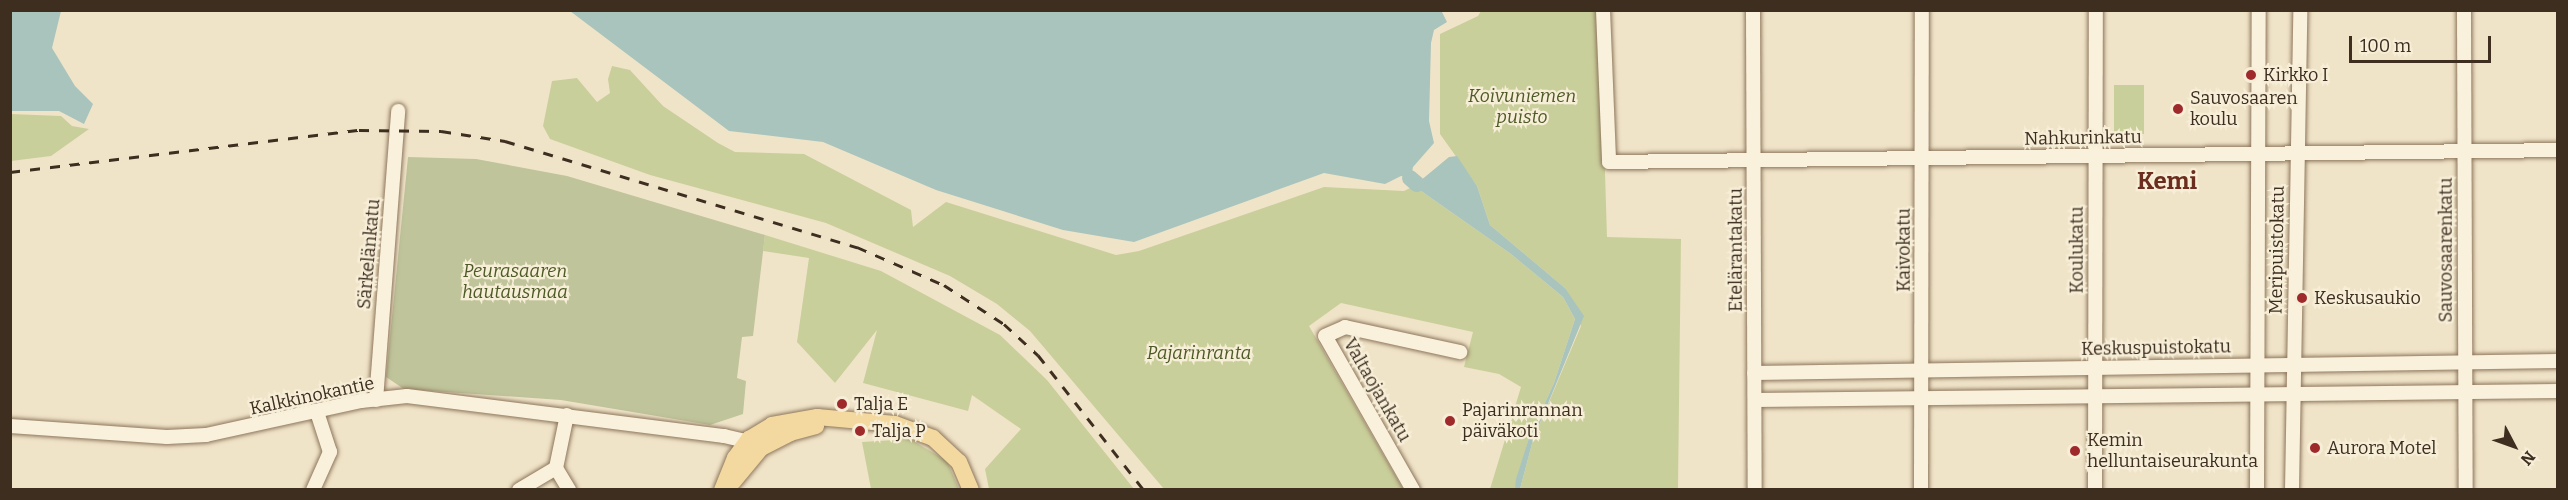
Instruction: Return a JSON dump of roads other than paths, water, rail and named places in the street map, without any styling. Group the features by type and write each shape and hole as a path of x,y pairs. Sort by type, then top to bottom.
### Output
{"main road":[{"path":"728,489 755,444 772,425 793,420 843,420 895,424 933,438 959,462 971,489"},
{"path":"722,489 735,458 755,444"}],"street":[{"name":"Nahkurinkatu","path":"1603,10 1609,162 1754,162 2558,150"},
{"name":"Etelärantakatu","path":"1753,10 1755,489"},
{"name":"Kaivokatu","path":"1922,10 1922,489"},
{"name":"Koulukatu","path":"2095,489 2096,10"},
{"name":"Meripuistokatu","path":"2257,489 2259,10"},
{"name":"Meripuistokatu","path":"2292,489 2300,10"},
{"name":"Sauvosaarenkatu","path":"2464,10 2463,391 2466,489"},
{"name":"Särkelänkatu","path":"376,400 398,111"},
{"name":"Valtaojankatu","path":"1413,489 1325,336 1345,327 1460,352"},
{"name":"Keskuspuistokatu","path":"1754,374 1922,372 2094,366 2558,361"},
{"path":"1755,400 2558,391"},
{"name":"Kalkkinokantie","path":"10,426 177,436 242,429 376,400 407,396 567,415 755,444"},
{"path":"313,489 330,452 317,412"},
{"path":"567,415 556,468 568,489"},
{"path":"519,489 556,468"}],"water":[{"path":"11,10 61,11 52,48 75,86 93,104 84,124 59,111 11,111"},
{"path":"1441,10 1447,22 1434,30 1431,43 1429,121 1434,143 1413,167 1411,178 1401,176 1385,184 1324,173 1134,242 1063,230 936,190 823,142 729,131 570,11"},
{"path":"1457,156 1477,186 1490,225 1565,288 1584,316 1533,440 1520,489 1515,489 1516,479 1529,438 1554,383 1575,319 1563,297 1511,254 1414,186 1449,157"}],"waterway":[{"path":"1410,178 1417,184"}],"railway":[{"path":"10,172 359,130 441,131 505,141 857,247 944,285 1004,324 1038,355 1144,490"}],"place":[{"name":"Kirkko I","path":"2251,75"},
{"name":"Sauvosaaren koulu","path":"2178,109"},
{"name":"Keskusaukio","path":"2302,298"},
{"name":"Talja E","path":"842,404"},
{"name":"Pajarinrannan päiväkoti","path":"1450,421"},
{"name":"Talja P","path":"860,431"},
{"name":"Aurora Motel","path":"2315,448"},
{"name":"Kemin helluntaiseurakunta","path":"2075,451"}],"district":[{"name":"Kemi","path":"2167,182"}],"park label":[{"name":"Koivuniemen puisto","path":"1522,107"},
{"name":"Peurasaaren hautausmaa","path":"515,282"},
{"name":"Pajarinranta","path":"1199,353"}]}
